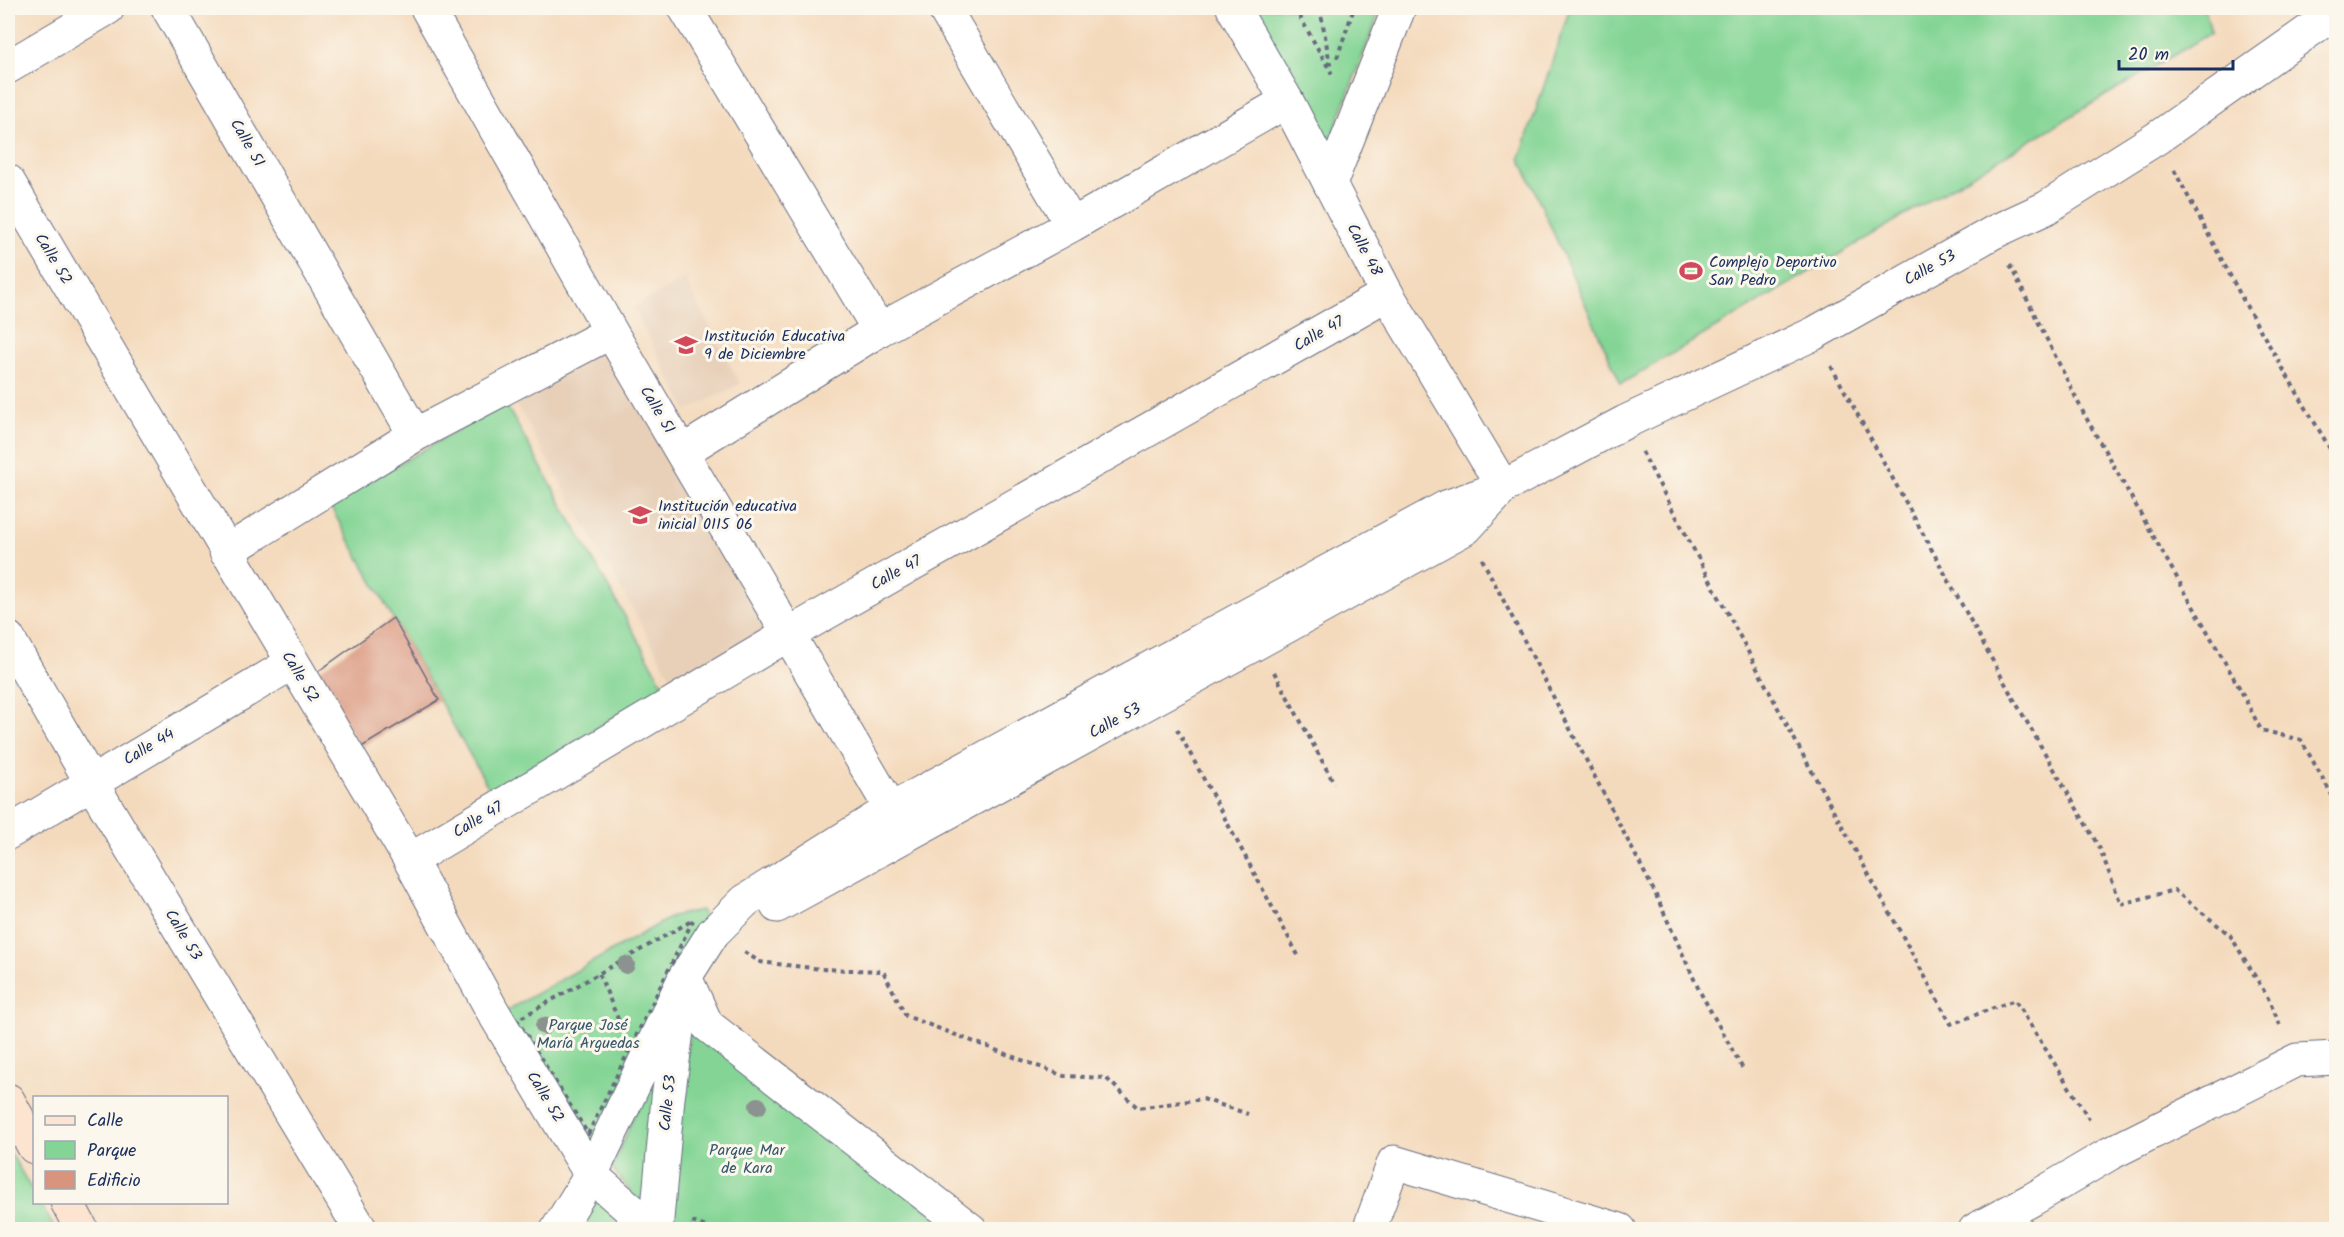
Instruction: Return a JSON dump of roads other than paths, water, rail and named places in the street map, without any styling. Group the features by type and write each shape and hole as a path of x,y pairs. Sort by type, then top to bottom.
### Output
{"main road":[{"path":"8,1100 33,1145"},
{"path":"67,1204 82,1230"}],"street":[{"path":"8,67 108,8"},
{"name":"Calle 51","path":"168,8 415,435"},
{"name":"Calle 51","path":"427,8 611,332 891,809"},
{"path":"686,8 879,330"},
{"path":"944,8 1072,225"},
{"name":"Calle 48","path":"1233,8 1287,101 1387,294 1503,487"},
{"path":"1330,184 1399,8"},
{"name":"Calle 53","path":"557,1230 591,1175 685,977 713,933 745,902 891,809 1446,507 1503,487 1625,422 1813,334 1994,232 2046,208 2157,138 2337,12"},
{"path":"682,452 879,330 1072,225 1287,101"},
{"name":"Calle 52","path":"8,182 410,860 492,1010 591,1175 655,1230"},
{"name":"Calle 47","path":"410,860 789,633 1387,294"},
{"path":"226,552 415,435 611,332"},
{"name":"Calle 53","path":"713,933 774,907 1467,528 1503,487"},
{"name":"Calle 53","path":"8,638 91,782 361,1230"},
{"name":"Calle 44","path":"8,833 292,663"},
{"path":"685,977 707,1025 970,1230"},
{"name":"Calle 53","path":"655,1230 668,1098 685,977"},
{"path":"1975,1230 2111,1153 2297,1060 2337,1058"},
{"path":"1369,1230 1394,1162 1620,1230"}],"place":[{"name":"Complejo Deportivo San Pedro","path":"1691,271"},
{"name":"Institución Educativa 9 de Diciembre","path":"686,345"},
{"name":"Institución educativa inicial 0115 06","path":"640,515"}],"park label":[{"name":"Parque José María Arguedas","path":"588,1034"},
{"name":"Parque Mar de Kara","path":"747,1159"}]}
